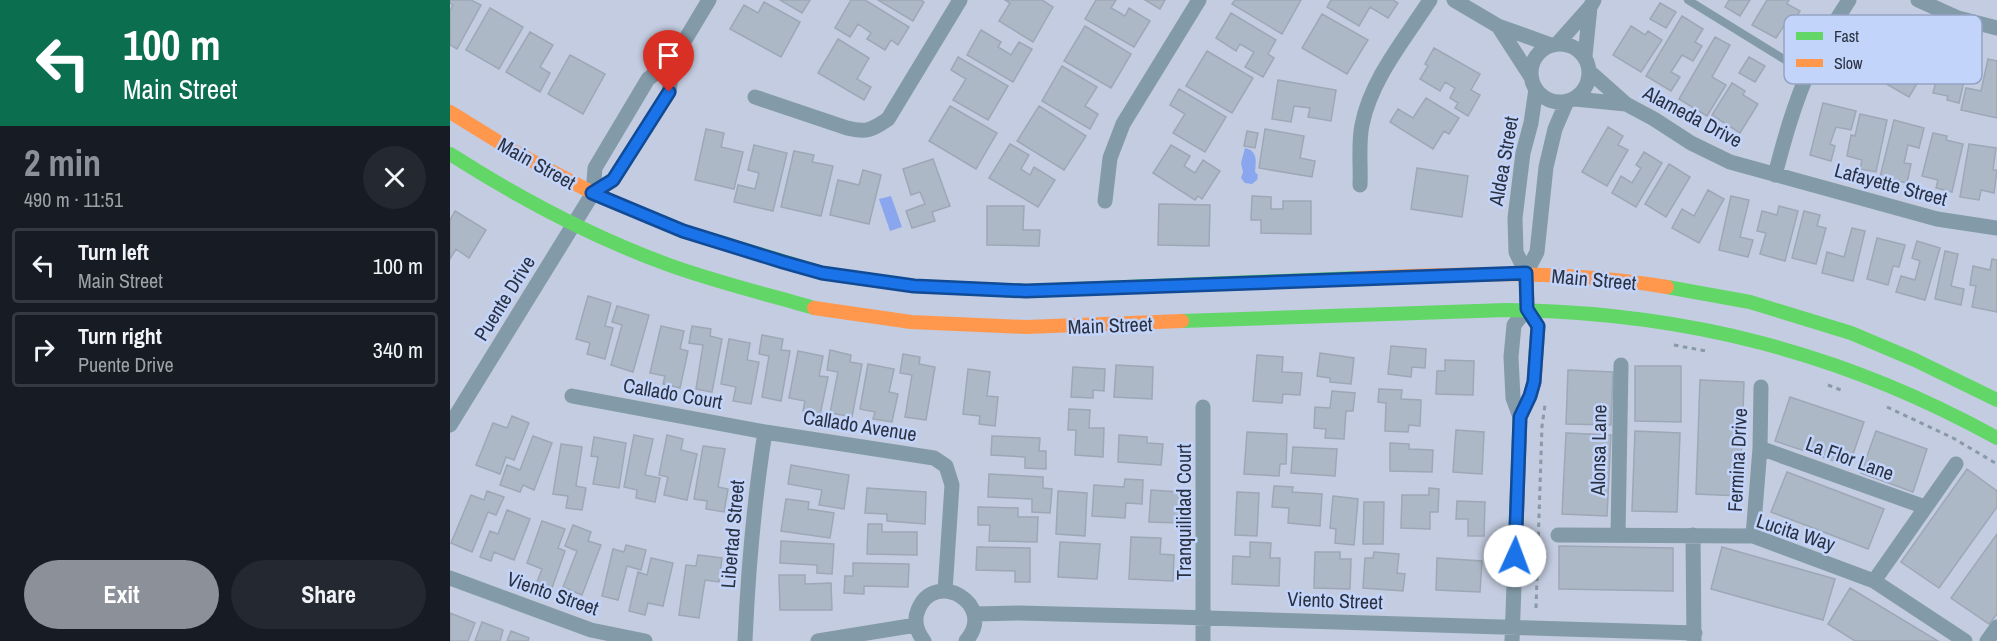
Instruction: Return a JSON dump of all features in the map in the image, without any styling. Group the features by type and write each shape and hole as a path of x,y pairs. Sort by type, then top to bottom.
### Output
{"street":[{"name":"Puente Drive","path":"450,425 574,225 592,193 595,168 648,79 673,60 709,0"},
{"path":"755,97 862,132 875,128 888,118 960,0"},
{"path":"1105,201 1110,158 1123,124 1199,0"},
{"path":"1360,186 1362,126 1372,94 1383,72 1430,0"},
{"path":"1454,0 1497,26 1554,44 1573,46 1585,56"},
{"path":"1840,15 1849,0"},
{"path":"1918,0 1951,15"},
{"path":"1497,26 1542,96 1550,100 1571,100 1586,88 1590,72 1585,56 1592,4"},
{"path":"1533,83 1531,66 1535,57 1542,50 1554,44 1592,4"},
{"path":"1982,24 1997,28"},
{"name":"Puente Drive","path":"592,193 613,180 669,92 673,60"},
{"name":"Alameda Drive","path":"1590,72 1626,104 1691,143 1730,162 1775,175"},
{"name":"Aldea Street","path":"1520,417 1530,396 1536,365 1538,326 1527,309 1526,273 1516,252 1515,218 1523,153 1532,123 1533,83"},
{"path":"1775,175 1790,120 1804,84"},
{"name":"Aldea Street","path":"1526,273 1537,252 1546,167 1555,129 1571,100"},
{"name":"Alameda Drive","path":"1571,100 1626,104"},
{"name":"Main Street","path":"450,112 515,153 592,193 683,231 822,273 914,286 1026,291 1526,273 1655,285 1750,302 1851,333 1915,360 1997,400"},
{"name":"Main Street","path":"450,154 497,184 574,225 670,265 814,308 910,322 1026,327 1527,309 1651,320 1742,336 1839,367 1903,389 1997,438"},
{"name":"Lafayette Street","path":"1775,175 1937,219 1997,228"},
{"name":"Aldea Street","path":"1512,634 1520,417 1513,398 1511,357 1514,325 1527,309"},
{"name":"Alonsa Lane","path":"1618,535 1621,365"},
{"name":"Fermina Drive","path":"1753,536 1760,448 1761,387"},
{"name":"Callado Court","path":"572,396 765,432"},
{"name":"Tranquilidad Court","path":"1203,407 1203,641"},
{"name":"Callado Avenue","path":"765,432 917,454 934,458 946,466 952,485 945,591"},
{"name":"Libertad Street","path":"745,641 747,587 765,432"},
{"name":"La Flor Lane","path":"1760,448 1925,507"},
{"path":"1874,581 1956,464"},
{"name":"Lucita Way","path":"1558,535 1753,536 1874,581 1965,641"},
{"path":"1693,536 1694,637"},
{"name":"Viento Street","path":"450,578 591,630 645,641"},
{"path":"924,641 916,625 916,615 920,605 926,597 935,592 945,591 960,595 966,600 974,614 975,623 966,641"},
{"name":"Viento Street","path":"974,614 1204,617 1512,634 1694,637"},
{"path":"818,641 916,625"},
{"path":"1987,641 1997,627"}],"lane":[{"path":"1688,0 1784,59"}],"path":[{"path":"1667,344 1712,352"},
{"path":"1822,383 1842,390"},
{"path":"1536,608 1542,426 1546,395"},
{"path":"1884,406 1953,438 1997,464"}],"water":[{"path":"1245,148 1252,151 1255,157 1255,172 1258,175 1257,180 1252,184 1245,183 1241,178 1243,172 1241,163"},
{"path":"891,196 902,227 890,231 879,199"}],"building":[{"path":"450,0 471,0 481,5 457,49 450,45 450,11 453,5"},
{"path":"780,0 810,0 802,13"},
{"path":"851,0 865,0 909,27 898,45 891,40 885,50 867,39 871,33 858,24 850,37 835,28"},
{"path":"878,0 921,0 924,2 913,21"},
{"path":"1005,0 1042,0 1053,7 1033,42 999,21 1010,3"},
{"path":"1096,0 1116,0 1111,8 1125,16 1129,8 1150,21 1134,47 1085,19"},
{"path":"1145,0 1165,0 1160,9"},
{"path":"1235,0 1301,0 1282,34 1232,4"},
{"path":"1331,0 1393,0 1398,3 1388,18 1370,7 1359,26 1327,7"},
{"path":"1729,0 1750,0 1740,16 1725,7"},
{"path":"1767,0 1789,0 1787,4 1800,11 1798,15 1784,15 1784,26 1776,38 1752,25"},
{"path":"764,2 800,22 781,57 730,29 744,5 758,13"},
{"path":"1660,3 1676,12 1666,28 1650,19"},
{"path":"490,8 523,27 499,69 466,50"},
{"path":"1231,13 1276,40 1268,54 1274,58 1263,77 1245,67 1254,52 1240,44 1236,51 1216,38"},
{"path":"1322,14 1368,40 1347,74 1302,48"},
{"path":"1682,16 1703,29 1695,42 1702,46 1693,61 1682,55 1671,72 1680,77 1671,91 1646,76"},
{"path":"1085,26 1131,54 1111,88 1064,61"},
{"path":"1631,26 1645,35 1648,31 1662,40 1641,72 1613,55"},
{"path":"981,30 1001,42 998,47 1011,55 1019,42 1032,49 1013,82 967,55"},
{"path":"530,32 553,45 540,67 550,73 540,92 506,72"},
{"path":"1715,37 1730,45 1712,77 1726,85 1707,116 1679,99"},
{"path":"838,39 869,58 857,79 871,87 864,100 818,73"},
{"path":"1434,48 1480,74 1471,90 1480,95 1468,116 1455,108 1458,103 1450,98 1455,88 1445,82 1440,91 1420,79 1428,66 1425,64"},
{"path":"1207,51 1253,78 1232,113 1186,86"},
{"path":"570,55 605,74 583,114 548,94"},
{"path":"958,57 1008,86 988,120 953,100 966,79 951,70"},
{"path":"1749,57 1765,66 1755,82 1739,73"},
{"path":"1988,59 1997,61 1997,118 1961,110 1966,88 1981,91"},
{"path":"1062,66 1097,87 1085,106 1098,114 1090,129 1042,101"},
{"path":"1278,80 1336,90 1331,121 1308,117 1310,108 1294,106 1291,122 1272,119"},
{"path":"1732,83 1745,91 1743,95 1758,104 1740,133 1712,115"},
{"path":"1886,84 1917,84 1909,97"},
{"path":"1935,84 1963,84 1959,103 1947,100 1948,96 1933,93"},
{"path":"1179,89 1226,117 1205,152 1173,133 1185,114 1170,105"},
{"path":"1426,98 1459,118 1449,134 1444,131 1433,149 1390,122 1398,109 1413,118"},
{"path":"1823,103 1856,111 1851,130 1836,127 1830,144 1835,146 1831,161 1810,155"},
{"path":"950,106 997,133 976,169 929,141"},
{"path":"1039,106 1086,136 1064,170 1017,141"},
{"path":"1860,114 1887,120 1876,172 1860,169 1862,160 1847,156 1851,135 1855,136"},
{"path":"1894,120 1924,128 1919,148 1908,145 1904,163 1911,164 1907,183 1880,177"},
{"path":"1608,127 1623,136 1618,145 1628,150 1607,186 1582,172"},
{"path":"706,129 724,133 721,147 743,152 734,189 695,180"},
{"path":"1265,129 1304,136 1300,158 1315,161 1312,177 1259,168"},
{"path":"1247,131 1258,133 1255,148 1244,146"},
{"path":"1933,133 1947,136 1946,140 1963,144 1952,192 1936,188 1938,180 1922,176"},
{"path":"1010,144 1029,155 1021,169 1030,175 1034,167 1055,180 1038,207 989,178"},
{"path":"1969,144 1996,148 1993,170 1997,170 1994,193 1981,190 1979,200 1960,197"},
{"path":"754,145 787,153 773,211 734,202 738,185 755,189 759,173 748,170"},
{"path":"1171,145 1190,156 1184,166 1195,173 1203,160 1220,171 1202,199 1198,196 1195,200 1153,173"},
{"path":"794,151 814,155 812,162 833,166 821,216 781,207"},
{"path":"1644,152 1662,163 1636,207 1612,193 1621,176 1632,183 1641,168 1636,165"},
{"path":"933,159 950,206 932,212 935,221 912,228 906,211 925,204 920,192 911,195 903,169"},
{"path":"1669,164 1690,177 1666,217 1645,204"},
{"path":"1417,168 1468,176 1462,217 1411,209"},
{"path":"863,170 881,175 869,224 830,215 838,180 859,185"},
{"path":"1708,190 1724,199 1699,243 1672,228 1682,209 1694,216"},
{"path":"1252,196 1271,197 1271,209 1283,209 1283,201 1311,201 1311,234 1261,233 1261,220 1251,220"},
{"path":"1731,196 1749,200 1740,237 1753,240 1748,257 1719,250"},
{"path":"1159,204 1210,205 1209,246 1158,245"},
{"path":"987,206 1024,206 1023,230 1040,230 1039,246 987,245"},
{"path":"1779,206 1798,211 1785,261 1760,254 1766,233 1757,231 1762,211 1777,215"},
{"path":"455,211 486,230 469,258 456,249 450,259 450,220"},
{"path":"1804,211 1820,215 1817,226 1826,228 1816,264 1792,258"},
{"path":"1852,228 1865,231 1853,281 1822,273 1827,252 1844,257"},
{"path":"1877,238 1905,245 1899,267 1893,266 1888,285 1867,279"},
{"path":"1917,241 1940,248 1925,300 1896,292 1901,276 1915,280 1920,261 1912,258"},
{"path":"1945,251 1958,254 1951,286 1964,289 1961,305 1935,299"},
{"path":"1992,259 1997,260 1997,312 1972,307 1976,286 1970,285 1973,266 1990,270"},
{"path":"588,296 611,303 605,326 613,328 605,359 587,354 590,343 576,339"},
{"path":"617,306 649,315 633,372 611,365 622,325 612,322"},
{"path":"661,326 684,331 680,349 688,351 680,388 663,384 665,376 650,373"},
{"path":"692,326 711,329 710,336 722,339 712,392 696,389 703,345 689,343"},
{"path":"762,335 783,339 781,350 790,351 781,401 762,397 769,356 759,354"},
{"path":"729,339 750,343 747,360 759,362 751,404 733,401 736,387 721,384"},
{"path":"1391,346 1426,349 1425,368 1412,367 1411,377 1388,374"},
{"path":"830,350 851,355 850,362 862,364 852,417 830,413 838,372 827,370"},
{"path":"798,351 823,356 819,376 828,377 820,415 803,411 805,401 789,398"},
{"path":"1320,353 1354,358 1351,384 1330,382 1330,378 1317,376"},
{"path":"903,354 920,357 919,364 935,367 926,420 905,417 912,375 900,373"},
{"path":"1257,355 1283,357 1282,372 1302,373 1300,395 1283,394 1282,403 1253,401"},
{"path":"1445,360 1474,361 1473,395 1436,394 1437,371 1445,371"},
{"path":"868,364 894,369 889,392 898,394 892,422 873,419 875,412 860,409"},
{"path":"1116,365 1153,367 1152,399 1114,397"},
{"path":"1635,366 1681,366 1681,422 1635,421"},
{"path":"1073,367 1105,369 1104,391 1093,390 1093,398 1071,397"},
{"path":"968,369 990,372 987,396 998,397 995,426 979,424 980,416 963,414"},
{"path":"1568,370 1613,372 1611,425 1566,424"},
{"path":"1700,380 1744,382 1740,496 1696,494"},
{"path":"1379,389 1402,390 1401,399 1421,400 1420,426 1409,425 1408,432 1385,431 1386,403 1378,402"},
{"path":"1332,391 1355,393 1353,411 1346,411 1344,439 1325,438 1326,429 1314,428 1315,407 1330,408"},
{"path":"1790,397 1864,422 1849,466 1775,441"},
{"path":"1069,409 1090,410 1089,428 1104,428 1103,457 1075,455 1076,430 1068,430"},
{"path":"512,416 529,423 514,460 506,457 500,474 476,465 493,423 507,428"},
{"path":"1456,430 1484,432 1482,474 1453,472"},
{"path":"1635,431 1680,433 1677,512 1632,511"},
{"path":"1876,431 1927,449 1913,492 1861,473"},
{"path":"1247,432 1287,434 1286,464 1280,464 1279,476 1244,474"},
{"path":"1566,433 1611,435 1607,516 1562,514"},
{"path":"634,435 653,439 645,475 660,478 655,502 636,498 637,490 624,487"},
{"path":"667,435 683,439 681,450 697,454 687,500 664,495 668,477 659,475"},
{"path":"1119,435 1147,437 1147,443 1163,444 1161,465 1118,462"},
{"path":"533,436 552,443 534,490 523,485 520,492 500,485 507,465 520,470"},
{"path":"992,436 1040,438 1039,451 1046,451 1046,469 1025,468 1025,457 991,455"},
{"path":"594,437 626,443 619,488 593,484 598,457 591,456"},
{"path":"1390,443 1409,444 1409,449 1433,450 1432,472 1390,471"},
{"path":"561,444 582,447 576,486 586,488 582,510 566,508 568,496 553,494"},
{"path":"703,446 725,449 718,487 728,489 724,512 706,509 707,501 694,499"},
{"path":"1293,447 1337,449 1335,476 1291,473"},
{"path":"791,465 849,475 844,509 819,505 822,490 788,484"},
{"path":"1967,469 1997,491 1997,507 1939,588 1901,562"},
{"path":"1787,472 1884,509 1868,549 1771,512"},
{"path":"989,474 1043,477 1043,488 1052,489 1050,513 1032,512 1032,499 988,497"},
{"path":"1125,479 1143,480 1142,504 1126,503 1125,518 1092,516 1094,485 1124,487"},
{"path":"1274,486 1293,487 1292,492 1322,494 1320,526 1288,523 1289,508 1272,507"},
{"path":"867,488 926,492 925,524 887,521 887,514 865,513"},
{"path":"1429,488 1439,489 1438,512 1430,512 1430,529 1401,528 1402,495 1429,495"},
{"path":"1151,490 1181,492 1179,523 1149,522"},
{"path":"487,491 504,497 496,515 488,512 472,552 451,543 471,495 484,500"},
{"path":"1058,491 1087,493 1085,536 1056,534"},
{"path":"1237,492 1259,493 1257,536 1235,535"},
{"path":"1333,496 1358,499 1354,545 1335,543 1336,529 1330,528"},
{"path":"786,499 809,502 808,509 834,513 830,538 781,531"},
{"path":"1457,501 1485,502 1484,536 1468,536 1468,519 1456,519"},
{"path":"1364,502 1384,502 1383,544 1363,544"},
{"path":"978,507 1018,508 1018,517 1038,517 1037,542 989,541 990,525 978,525"},
{"path":"507,510 530,519 514,560 494,552 491,561 480,557 490,531 498,534"},
{"path":"542,521 565,529 558,548 565,551 552,588 537,582 542,569 527,563"},
{"path":"868,524 882,524 882,532 917,532 917,555 867,554"},
{"path":"573,525 591,532 588,541 601,545 582,595 563,587 577,551 565,546"},
{"path":"1997,534 1997,614 1989,624 1951,598"},
{"path":"1131,537 1161,538 1160,554 1174,555 1173,581 1129,579"},
{"path":"781,541 834,544 832,574 817,573 817,565 780,563"},
{"path":"1060,542 1100,544 1097,579 1058,577"},
{"path":"1250,542 1271,543 1270,558 1280,558 1279,586 1232,584 1233,556 1250,557"},
{"path":"626,545 646,550 641,570 627,566 618,600 602,596 613,549 624,552"},
{"path":"1559,546 1673,548 1673,591 1559,589"},
{"path":"977,547 1030,548 1030,582 1015,582 1015,571 976,570"},
{"path":"1722,547 1835,579 1823,620 1711,589"},
{"path":"1315,552 1340,552 1340,559 1351,559 1350,589 1314,588"},
{"path":"1374,552 1399,554 1397,573 1405,574 1403,591 1363,588 1365,558 1373,558"},
{"path":"698,555 722,558 719,582 705,580 699,618 679,615 686,565 696,566"},
{"path":"651,558 673,563 663,606 648,603 645,615 629,611 638,572 647,575"},
{"path":"1437,558 1482,561 1480,592 1436,590"},
{"path":"853,563 909,564 908,587 864,586 864,594 844,593 845,576 853,576"},
{"path":"779,575 805,575 805,584 831,583 832,610 780,610"},
{"path":"1850,588 1938,641 1855,641 1828,624"},
{"path":"450,613 475,623 468,641 450,641"},
{"path":"482,622 503,630 500,641 475,641"},
{"path":"511,631 529,638 528,641 507,641"}],"traffic: fast":[{"path":"450,154 529,201 640,254 687,271 814,308"},
{"path":"649,217 683,231 822,273 914,286 1026,291 1357,278"},
{"path":"1667,287 1750,302 1851,333 1915,360 1997,400"},
{"path":"1182,321 1506,310 1636,319 1760,342 1820,360 1880,382 1939,408 1997,438"}],"traffic: slow":[{"path":"450,112 515,152 593,193 649,217"},
{"path":"1357,278 1474,274 1551,275 1590,277 1667,287"},
{"path":"814,308 911,322 1026,327 1182,321"}],"route":[{"path":"669,92 613,180 592,193 683,231 822,273 914,286 1026,291 1526,273 1527,309 1538,326 1534,382 1520,417 1515,556"}]}
